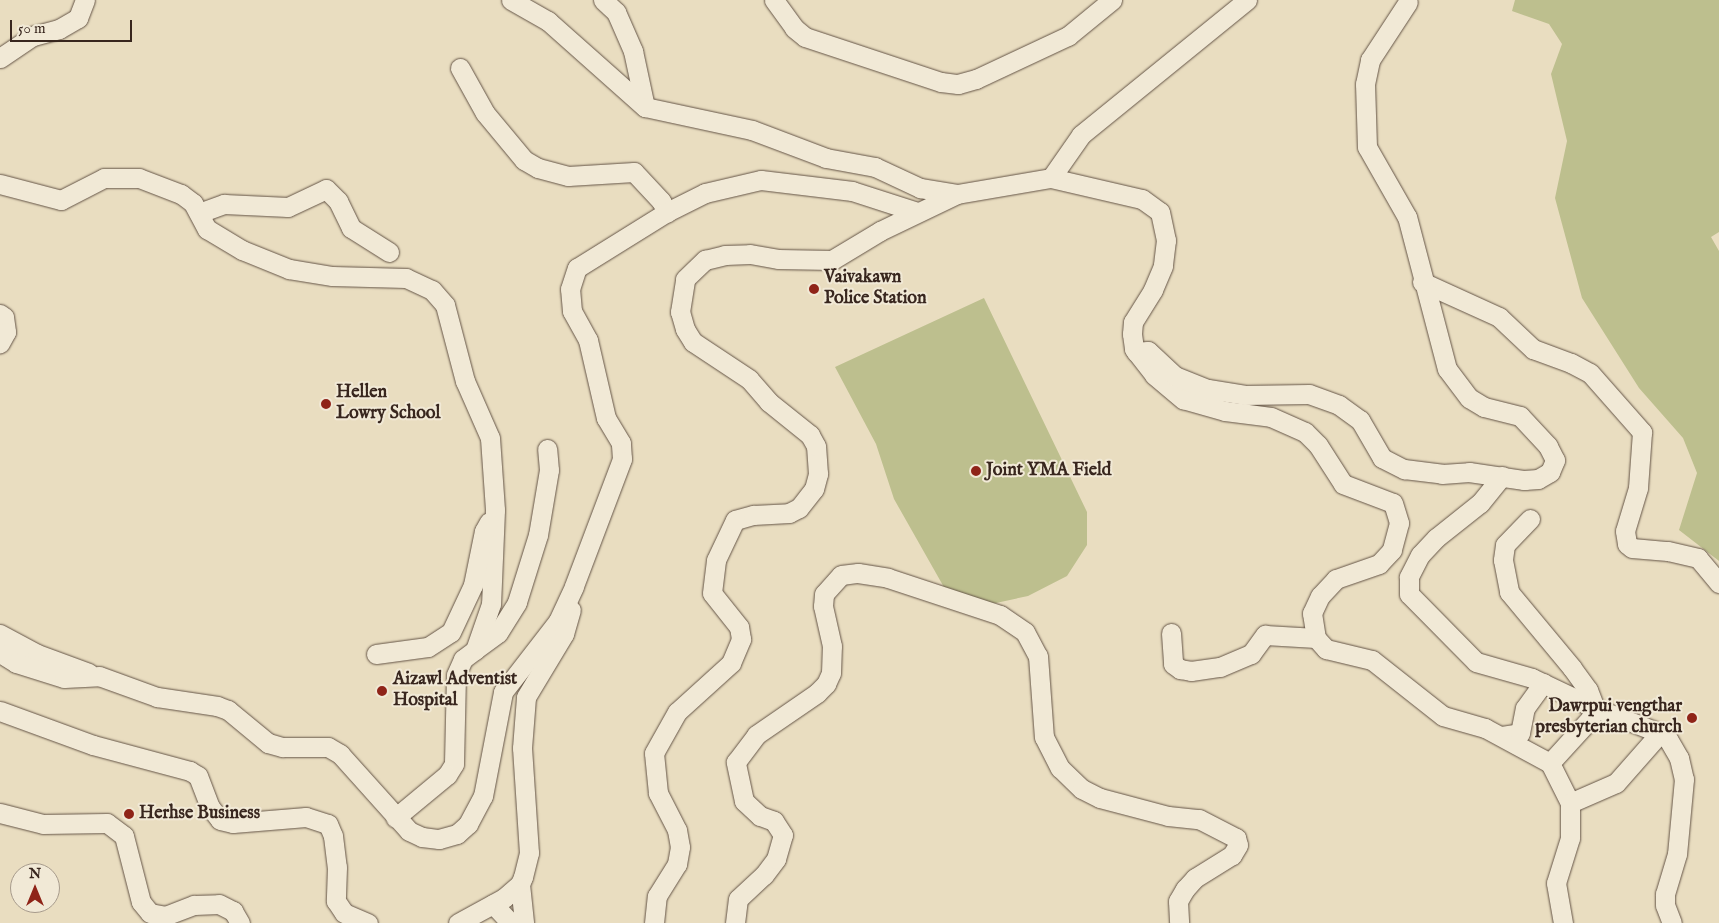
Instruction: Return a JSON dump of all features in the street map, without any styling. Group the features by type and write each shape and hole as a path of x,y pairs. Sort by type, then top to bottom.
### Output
{"street":[{"path":"0,58 33,36 59,29 78,18 86,0"},
{"path":"511,0 548,21 645,107 752,130 826,158 875,168 920,188 957,194"},
{"path":"603,0 616,12 633,51 645,107"},
{"path":"774,0 794,28 804,37 941,82 958,84 976,79 1068,36 1112,0"},
{"path":"1051,178 1081,135 1247,0"},
{"path":"1136,352 1148,351 1175,376 1208,389 1244,395 1309,394 1339,405 1360,420 1382,458 1404,469 1538,479 1550,472 1555,460 1548,446 1520,416 1484,407 1462,391 1442,359 1407,216 1372,159 1364,132 1365,84 1370,60 1408,2"},
{"path":"460,68 485,113 524,160 538,168 568,176 634,172 662,201 667,212"},
{"path":"0,184 61,200 104,178 139,178 181,194 200,213 207,228 242,250 289,269 332,276 406,278 424,285 440,297 449,317 466,381 490,438 495,510 491,604 475,650"},
{"path":"654,923 658,896 677,864 680,847 677,830 658,793 654,752 676,712 731,663 741,639 739,627 712,593 716,560 734,520 753,515 789,513 799,508 814,489 818,474 816,446 810,435 769,402 749,379 693,342 685,329 680,312 685,279 705,260 725,255 750,254 778,259 832,260 917,212 957,194 1051,178 1142,199 1160,212 1166,225 1163,266 1153,290 1133,322 1132,334 1136,352 1154,375 1183,399 1225,411 1271,417 1305,432 1318,445 1343,484 1393,503 1399,523 1392,550 1379,564 1336,579 1320,596 1312,613 1316,638 1326,649 1372,660 1443,716 1502,736 1550,763 1570,803 1570,838 1556,883 1563,923"},
{"path":"0,634 37,654 157,697 228,710 268,743 298,748 328,747 340,754 395,818 409,831 422,837 439,839 457,834 468,824 483,796 503,692 558,621 574,586 620,466 622,451 606,418 588,340 572,311 570,289 577,268 667,212 705,193 761,180 852,191 917,212"},
{"path":"200,213 224,204 288,207 326,189 338,201 351,228 389,252"},
{"path":"1422,282 1500,317 1533,349 1571,363 1590,373 1642,432 1638,488 1625,531 1627,544 1632,548 1668,551 1698,558 1719,583"},
{"path":"0,314 4,317 6,332 0,343"},
{"path":"395,818 447,775 454,764 456,675 463,659 498,633 517,602 538,535 549,470 547,449"},
{"path":"1502,476 1480,503 1436,538 1420,555 1409,577 1409,594 1476,662 1543,683 1595,708 1660,733 1668,739 1679,758 1684,779 1677,854 1665,894 1665,906 1672,923"},
{"path":"376,654 428,647 451,632 473,585 484,531 495,510"},
{"path":"1530,519 1506,545 1503,560 1509,592 1572,668 1588,690 1595,708 1590,719 1550,763"},
{"path":"735,923 738,900 764,876 776,859 783,835 774,822 760,816 744,801 736,762 756,734 817,693 826,684 831,674 832,646 823,606 824,594 841,575 858,573 888,578 1000,615 1025,632 1038,656 1044,737 1060,768 1082,789 1100,798 1168,816 1199,819 1236,838 1238,845 1232,855 1195,878 1185,889 1178,900 1179,923"},
{"path":"524,923 520,884 529,853 522,748 526,697 564,634 574,586"},
{"path":"1172,633 1174,664 1180,669 1191,671 1220,667 1250,654 1265,635 1316,638"},
{"path":"0,653 16,663 64,678 99,676"},
{"path":"1502,736 1520,734 1525,708 1543,683"},
{"path":"0,711 93,745 190,771 198,776 210,807 220,820 233,823 306,817 328,824 333,836 337,867 336,901 344,913 368,923"},
{"path":"1570,803 1616,782 1660,733"},
{"path":"0,813 43,824 107,823 124,836 142,902 150,913 165,916 194,906 219,904 233,911 240,923"},
{"path":"458,923 493,904 520,884"},
{"path":"493,904 512,923"}],"green space":[{"path":"1515,0 1719,0 1719,232 1711,237 1719,251 1719,561 1679,530 1697,473 1683,438 1639,388 1582,298 1555,198 1567,141 1551,74 1562,44 1549,24 1512,11"},
{"name":"Joint YMA Field","path":"984,298 1087,512 1087,545 1067,576 1028,596 982,606 945,589 894,499 876,444 835,367"}],"place":[{"name":"Vaivakawn Police Station","path":"814,289"},
{"name":"Hellen Lowry School","path":"326,404"},
{"name":"Joint YMA Field","path":"976,471"},
{"name":"Aizawl Adventist Hospital","path":"382,691"},
{"name":"Dawrpui vengthar presbyterian church","path":"1692,718"},
{"name":"Herhse Business","path":"129,814"}]}
